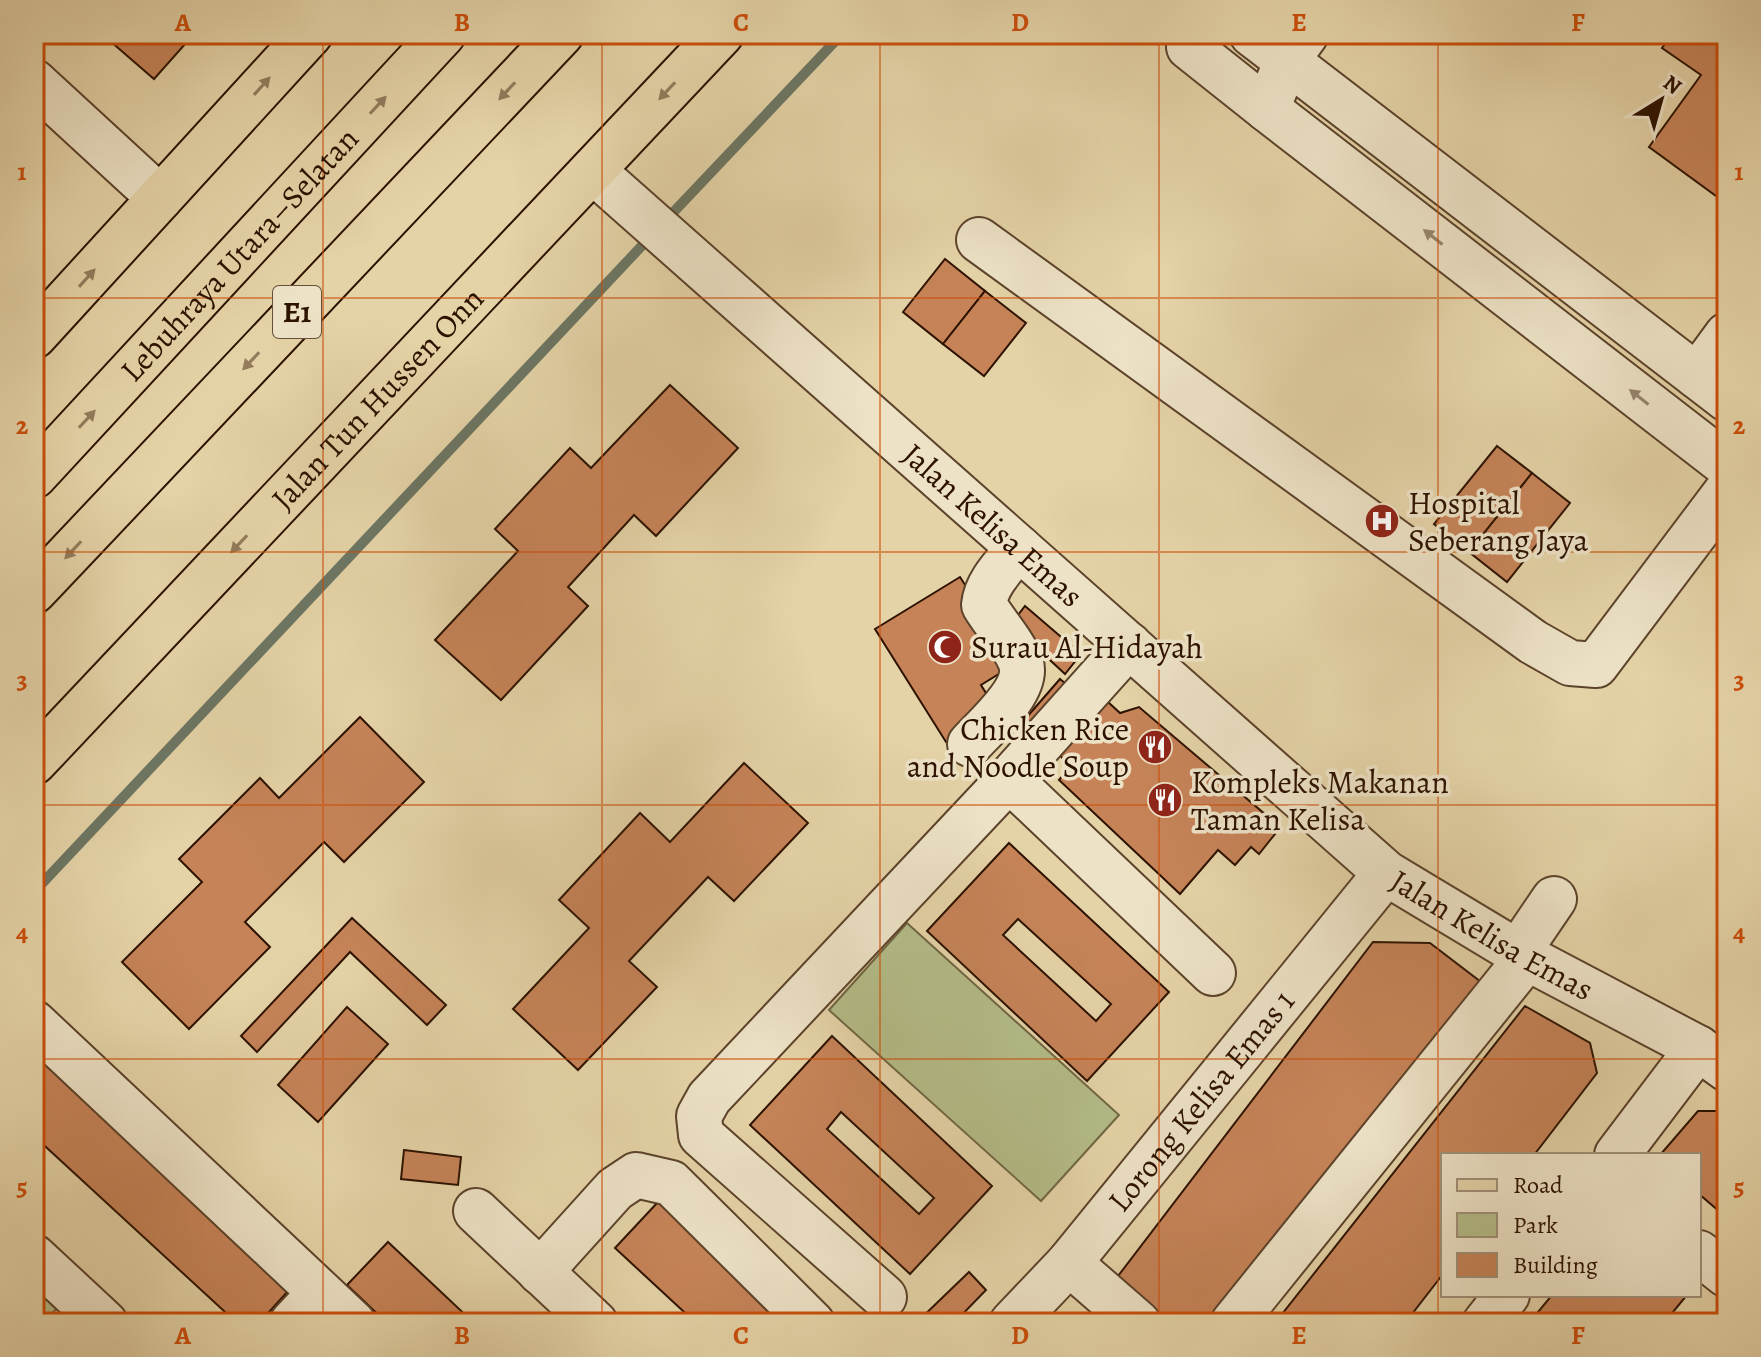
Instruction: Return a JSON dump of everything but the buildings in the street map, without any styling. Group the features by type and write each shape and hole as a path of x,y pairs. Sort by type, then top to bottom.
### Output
{"main road":[{"path":"34,336 310,34"},
{"name":"Lebuhraya Utara–Selatan","path":"34,476 443,34"},
{"name":"E1","path":"34,591 561,34"},
{"name":"Jalan Tun Hussen Onn","path":"34,762 721,34"}],"street":[{"path":"1252,34 1297,47 1712,388 1727,335"},
{"path":"1189,47 1727,465"},
{"path":"1267,109 1297,47"},
{"path":"34,82 160,198"},
{"name":"Jalan Kelisa Emas","path":"593,171 1386,873 1522,955 1712,1059"},
{"path":"979,240 1533,642 1570,663 1596,665 1727,491"},
{"path":"970,744 1014,695 1023,677 1020,661 984,605 985,595 993,581 1019,548"},
{"path":"884,1297 701,1135 699,1116 709,1098 1009,779 1129,645"},
{"path":"1009,779 1213,973"},
{"name":"Lorong Kelisa Emas 1","path":"1012,1323 1069,1263 1386,873"},
{"path":"1233,1323 1522,955 1554,899"},
{"path":"34,1023 306,1308 353,1323"},
{"path":"1619,1153 1712,1059"},
{"path":"540,1272 615,1189 636,1175 671,1183 812,1323"},
{"path":"476,1211 595,1323"},
{"path":"1701,1255 1727,1275"},
{"path":"34,1257 105,1323"},
{"path":"1069,1263 1138,1323"},
{"path":"1485,1323 1505,1297"}],"green space":[{"path":"907,923 1119,1115 1041,1201 829,1010"},
{"path":"34,1274 63,1301 44,1323 34,1323"}],"waterway":[{"path":"666,220 842,34"},
{"path":"34,892 652,235"}],"place":[{"name":"Hospital Seberang Jaya","path":"1382,521"},
{"name":"Surau Al-Hidayah","path":"945,647"},
{"name":"Chicken Rice and Noodle Soup","path":"1155,747"},
{"name":"Kompleks Makanan Taman Kelisa","path":"1165,800"}]}
